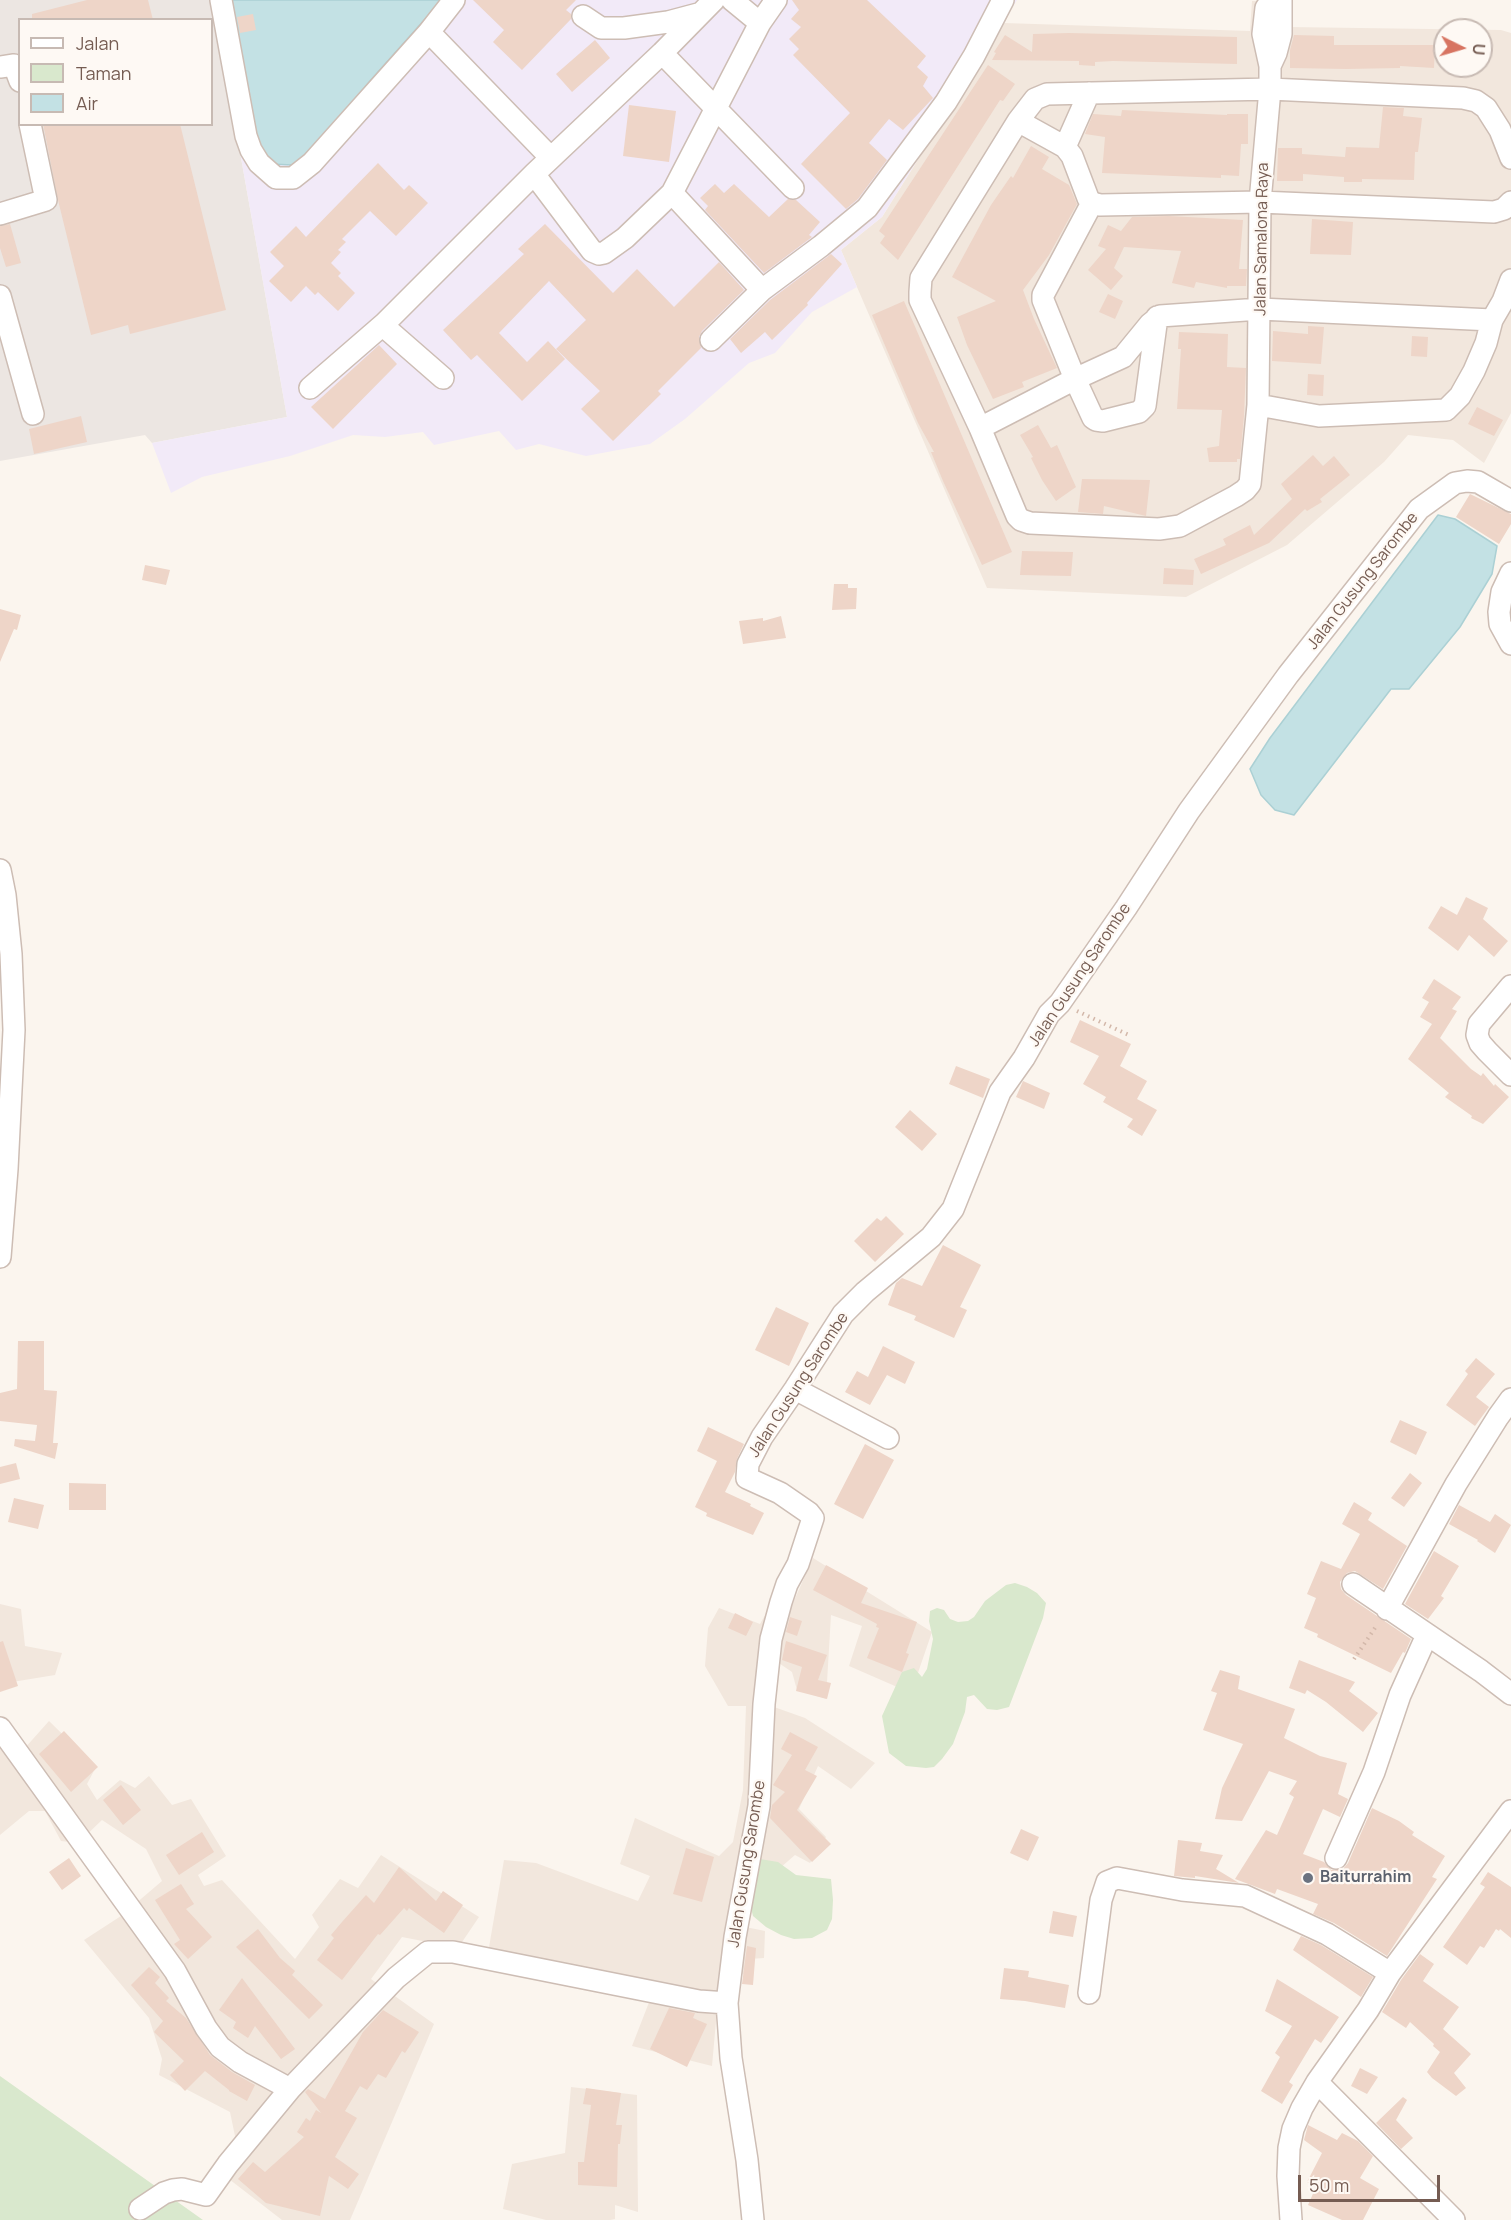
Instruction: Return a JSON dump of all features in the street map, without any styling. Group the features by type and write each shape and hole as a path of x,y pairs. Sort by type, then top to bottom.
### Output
{"street":[{"path":"221,0 246,136 259,163 276,178 293,178 312,163 429,32 454,0"},
{"path":"732,0 760,23"},
{"path":"534,174 592,250 599,254 604,253 625,238 672,193 760,23 776,0"},
{"path":"711,340 762,290 867,208 946,102 974,56 1003,0"},
{"name":"Jalan Samalona Raya","path":"980,428 1017,516 1030,523 1159,529 1180,526 1245,490 1252,481 1258,405 1260,202 1270,66 1263,34 1266,8 1272,0"},
{"path":"1270,66 1281,34 1281,0"},
{"path":"583,16 601,28 616,28 668,22 706,7"},
{"path":"310,388 385,323 534,174 662,53 706,7"},
{"path":"429,32 551,158"},
{"path":"662,53 793,188"},
{"path":"0,67 15,64 18,74"},
{"path":"1492,320 1260,309 1157,317 1123,357 980,428 920,300 921,278 1018,121 1035,99 1042,95 1269,89 1463,98 1476,101 1486,108 1495,120 1511,158"},
{"path":"1065,147 1089,93"},
{"path":"1018,121 1065,147 1072,156 1092,203 1260,202 1494,212 1510,208"},
{"path":"0,214 46,200 30,126"},
{"path":"672,193 762,290"},
{"path":"1092,203 1043,295 1075,379 1096,420 1103,421 1142,410 1146,401 1157,317"},
{"path":"1258,405 1319,416 1446,410 1460,396 1474,371 1486,343 1492,320 1511,280"},
{"path":"0,296 33,414"},
{"path":"385,323 386,329 443,378"},
{"name":"Jalan Gusung Sarombe","path":"753,2220 747,2160 731,2058 727,2003 735,1937 759,1806 764,1704 771,1639 781,1602 798,1564 813,1518 780,1493 747,1478 748,1464 762,1437 843,1314 865,1292 930,1237 952,1209 1000,1092 1024,1058 1049,1014 1060,1003 1126,908 1189,811 1288,675 1419,509 1455,483 1467,481 1478,482 1511,501"},
{"path":"1511,573 1502,592 1499,612 1500,624 1511,644"},
{"path":"0,870 11,954 14,1030 7,1179 0,1257"},
{"path":"1511,986 1479,1024 1477,1035 1487,1052 1511,1075"},
{"path":"795,1389 888,1438"},
{"path":"1387,1609 1456,1484 1511,1399"},
{"path":"1353,1584 1511,1694"},
{"path":"1336,1858 1374,1772 1400,1695 1427,1635"},
{"path":"0,1728 175,1971 206,2028 220,2047 240,2062 290,2090"},
{"path":"1291,2220 1289,2148 1293,2129 1317,2082 1363,2018 1390,1973 1511,1811"},
{"path":"1089,1993 1101,1900 1107,1882 1117,1878 1182,1890 1245,1896 1327,1934 1390,1973"},
{"path":"140,2209 164,2193 173,2190 182,2189 206,2195 228,2164 290,2090 396,1978 428,1952 437,1950 453,1952 699,2001 727,2003"},
{"path":"1317,2082 1454,2220"}],"path":[{"path":"1060,1003 1131,1036"},
{"path":"1354,1659 1387,1609"}],"shaded area":[{"path":"0,0 213,0 287,417 152,443 145,435 0,461"},
{"path":"213,0 1017,0 882,217 841,250 857,287 812,312 775,353 749,363 685,419 650,444 586,456 539,444 516,450 499,431 434,445 423,432 385,437 353,435 290,456 202,477 171,493 152,443 287,417"},
{"path":"1252,1 1289,1 1289,27 1433,29 1433,78 1493,78 1493,30 1511,33 1511,413 1484,463 1453,440 1408,435 1384,462 1287,545 1186,597 987,588 841,250 882,217 1004,23 1250,31"},
{"path":"813,1558 932,1632 911,1693 849,1666 862,1626 831,1615 826,1699 797,1690 792,1672 767,1655 760,1702 805,1718 875,1763 851,1789 818,1766 799,1809 826,1837 810,1863 795,1855 773,1874 744,1847 726,1923 765,1931 764,1958 750,1959 746,1975 729,1971 719,1988 712,2066 632,2046 655,1987 488,1953 504,1860 536,1863 638,1901 650,1876 620,1864 635,1818 719,1856 733,1842 743,1790 746,1706 728,1706 705,1666 708,1628 719,1608 760,1624 772,1603 793,1603"},
{"path":"0,1604 21,1609 25,1646 62,1653 55,1675 0,1684"},
{"path":"0,1719 24,1749 49,1721 96,1767 87,1784 97,1800 120,1780 135,1788 149,1776 172,1805 191,1799 226,1856 198,1875 204,1886 222,1880 295,1959 319,1927 312,1915 340,1879 358,1888 381,1855 479,1917 458,1948 402,1937 371,1979 434,2024 350,2220 282,2220 225,2176 235,2136 230,2112 159,2075 162,2059 149,2018 84,1940 121,1916 162,1881 146,1849 102,1820 78,1843 61,1841 45,1811 29,1811 0,1835"},
{"path":"571,2087 637,2095 638,2212 615,2205 615,2219 546,2220 503,2209 512,2164 565,2153"}],"green space":[{"path":"1015,1583 1037,1593 1046,1603 1043,1618 1009,1707 997,1710 987,1709 974,1695 967,1697 965,1712 953,1744 942,1759 934,1767 906,1766 889,1753 882,1716 902,1672 914,1668 922,1677 927,1669 933,1639 929,1621 930,1611 937,1608 944,1610 950,1619 958,1622 968,1621 974,1617 985,1601 1006,1585"},
{"path":"760,1859 778,1862 796,1875 831,1879 832,1919 827,1930 812,1938 794,1939 766,1927 753,1916 750,1904 755,1867"},
{"path":"0,2076 203,2220 0,2220"}],"water":[{"path":"228,0 442,0 310,153 292,165 271,164 259,155"},
{"path":"1438,515 1455,519 1497,546 1492,574 1460,627 1409,689 1391,689 1294,815 1275,810 1261,795 1250,769 1270,738"}],"building":[{"path":"87,0 148,0 152,18 32,18 32,14"},
{"path":"473,0 576,0 566,10 571,14 571,19 522,70 493,42 504,30"},
{"path":"792,0 867,0 926,56 917,67 928,77 923,86 933,98 903,130 889,119 869,143 887,160 858,199 846,209 801,164 850,113 793,55 799,49 789,39 801,27 791,19 799,10"},
{"path":"253,14 256,30 240,33 237,17"},
{"path":"1033,34 1237,37 1237,64 1113,61 1095,62 1095,66 1079,65 1079,61 992,60 996,53 994,52 1005,35 1032,52"},
{"path":"1294,35 1334,36 1334,45 1433,45 1433,68 1400,66 1400,68 1346,69 1290,68 1290,50"},
{"path":"595,40 610,58 572,92 556,74"},
{"path":"988,65 1015,84 1003,101 1000,100 898,260 880,243 885,236 879,231"},
{"path":"629,105 676,111 669,162 623,156"},
{"path":"1383,107 1404,108 1403,116 1422,118 1418,152 1415,152 1414,180 1362,179 1362,182 1344,182 1344,177 1303,174 1303,181 1277,181 1278,148 1302,148 1302,154 1345,157 1346,147 1379,148"},
{"path":"1122,110 1248,114 1248,144 1241,144 1239,176 1221,175 1221,178 1102,173 1105,137 1085,134 1093,114 1121,116"},
{"path":"43,126 180,126 226,310 130,334 128,325 91,335 58,200"},
{"path":"1031,146 1049,157 1042,169 1069,185 1077,204 1049,255 1023,290 1057,368 1022,382 1024,387 993,399 967,345 957,317 996,301 952,277 991,205 1011,176 1013,178"},
{"path":"378,163 404,190 409,185 428,203 396,236 370,211 342,239 346,242 338,250 341,252 331,263 341,273 338,276 355,293 338,311 318,292 315,295 306,286 291,302 269,281 284,266 270,252 296,226 306,237"},
{"path":"715,184 724,193 734,184 769,217 788,199 796,200 820,222 809,235 812,237 764,273 705,210 708,206 700,198"},
{"path":"1169,216 1243,220 1239,269 1247,269 1246,286 1227,286 1227,288 1196,282 1194,288 1172,283 1181,251 1124,247 1114,268 1123,276 1111,290 1088,270 1106,249 1098,246 1108,225 1121,231 1132,217"},
{"path":"1312,219 1353,222 1351,255 1310,254"},
{"path":"10,224 21,263 6,267 0,248 0,226"},
{"path":"545,224 613,293 637,269 674,307 719,262 744,290 702,331 699,337 701,348 658,391 661,394 613,441 581,409 600,391 556,349 586,320 549,281 499,333 527,362 548,341 565,359 522,401 477,355 471,360 443,330 524,254 518,249"},
{"path":"831,254 842,264 807,303 808,305 772,340 765,332 741,353 730,339 770,300"},
{"path":"1108,294 1123,301 1115,319 1099,312"},
{"path":"904,301 1012,552 982,565 943,481 931,452 934,452 918,423 872,315"},
{"path":"1308,326 1324,327 1321,364 1272,361 1273,331 1308,334"},
{"path":"1179,332 1228,334 1227,367 1246,368 1240,459 1237,459 1237,462 1209,462 1207,448 1219,446 1222,410 1177,409 1181,349 1178,349"},
{"path":"1412,336 1428,337 1427,357 1411,356"},
{"path":"379,345 397,364 333,429 311,407"},
{"path":"1308,374 1324,375 1323,396 1307,395"},
{"path":"1477,407 1503,420 1494,436 1468,424"},
{"path":"81,416 87,442 34,454 29,429"},
{"path":"1038,425 1051,448 1057,445 1076,487 1056,501 1042,480 1031,458 1033,457 1020,435"},
{"path":"1313,455 1323,466 1334,456 1350,475 1320,499 1322,502 1307,511 1305,509 1269,543 1201,574 1194,559 1226,545 1223,539 1250,525 1254,535 1292,499 1281,484"},
{"path":"1082,479 1150,480 1146,516 1104,506 1103,514 1078,512"},
{"path":"1470,494 1511,514 1511,524 1499,544 1456,517"},
{"path":"1022,551 1073,552 1071,576 1020,575"},
{"path":"145,565 170,570 166,585 142,580"},
{"path":"1164,568 1194,570 1193,585 1163,584"},
{"path":"834,584 848,584 848,588 857,588 856,609 832,610"},
{"path":"0,609 21,615 17,630 14,629 0,662"},
{"path":"781,616 786,638 743,644 739,621 763,618 763,621"},
{"path":"1466,897 1488,908 1483,919 1508,941 1494,957 1469,935 1458,951 1428,928 1441,906 1457,915"},
{"path":"1434,979 1461,997 1452,1009 1457,1011 1440,1038 1471,1069 1481,1076 1483,1073 1494,1086 1495,1084 1509,1097 1483,1124 1471,1118 1472,1116 1445,1097 1449,1093 1408,1059 1432,1024 1420,1017 1429,1002 1422,998"},
{"path":"1080,1020 1131,1044 1120,1066 1147,1081 1137,1099 1157,1110 1142,1136 1127,1127 1133,1119 1103,1102 1106,1097 1083,1084 1099,1056 1070,1042"},
{"path":"956,1066 990,1079 983,1098 949,1084"},
{"path":"1023,1081 1050,1093 1044,1109 1016,1097"},
{"path":"910,1110 937,1134 922,1151 895,1127"},
{"path":"886,1216 904,1234 875,1262 854,1241 877,1218 881,1221"},
{"path":"943,1245 981,1265 960,1307 967,1310 954,1338 914,1320 916,1316 888,1305 896,1283 902,1278 922,1286"},
{"path":"776,1307 809,1323 789,1366 755,1350"},
{"path":"18,1341 44,1341 44,1390 57,1391 53,1443 58,1443 55,1459 14,1446 15,1439 35,1441 37,1425 0,1421 0,1393 17,1389"},
{"path":"883,1346 915,1362 905,1384 887,1375 870,1405 845,1392 857,1371 868,1377"},
{"path":"1476,1358 1495,1374 1476,1397 1489,1407 1475,1426 1446,1405 1468,1374 1465,1371"},
{"path":"1400,1420 1427,1432 1416,1455 1390,1442"},
{"path":"708,1427 744,1444 737,1459 735,1472 725,1492 764,1513 753,1535 706,1516 707,1513 695,1507 717,1461 697,1451"},
{"path":"865,1444 894,1460 863,1519 834,1504"},
{"path":"16,1463 20,1479 0,1484 0,1467"},
{"path":"1410,1473 1422,1483 1404,1507 1391,1498"},
{"path":"69,1483 106,1484 106,1510 69,1510"},
{"path":"14,1498 44,1505 38,1529 8,1522"},
{"path":"1354,1502 1372,1513 1368,1520 1407,1546 1383,1589 1355,1571 1347,1573 1340,1582 1341,1589 1346,1595 1411,1639 1405,1653 1403,1652 1391,1673 1317,1637 1318,1634 1304,1628 1316,1598 1307,1594 1321,1561 1341,1569 1360,1534 1342,1524"},
{"path":"1459,1505 1490,1522 1495,1514 1511,1525 1495,1553 1478,1540 1449,1524"},
{"path":"1434,1551 1459,1566 1441,1596 1444,1598 1428,1619 1405,1604"},
{"path":"826,1565 868,1588 861,1603 917,1622 902,1672 867,1658 879,1628 876,1627 877,1624 813,1590"},
{"path":"735,1613 753,1622 746,1636 728,1628"},
{"path":"790,1617 802,1621 797,1636 786,1632"},
{"path":"3,1641 18,1686 0,1692 0,1642"},
{"path":"786,1641 827,1655 818,1680 831,1683 827,1699 796,1691 802,1667 782,1660"},
{"path":"1299,1660 1355,1682 1349,1691 1378,1713 1363,1732 1326,1702 1307,1690 1305,1694 1289,1688"},
{"path":"1220,1670 1240,1676 1238,1689 1295,1709 1284,1738 1320,1756 1347,1763 1338,1794 1348,1799 1340,1817 1323,1809 1303,1854 1324,1862 1331,1870 1343,1869 1348,1863 1372,1808 1399,1821 1414,1832 1412,1835 1445,1856 1432,1877 1437,1879 1387,1956 1334,1923 1313,1914 1318,1904 1277,1889 1275,1894 1235,1879 1266,1830 1277,1835 1294,1797 1289,1794 1297,1781 1269,1771 1242,1821 1215,1819 1222,1788 1243,1744 1203,1730 1217,1693 1211,1691"},
{"path":"64,1731 98,1767 71,1792 39,1754"},
{"path":"790,1732 818,1747 805,1770 817,1776 797,1810 831,1844 812,1862 770,1818 772,1805 785,1792 773,1785 792,1755 781,1749"},
{"path":"121,1785 141,1810 123,1825 103,1800"},
{"path":"1021,1829 1039,1837 1028,1861 1010,1853"},
{"path":"202,1832 214,1852 179,1875 166,1855"},
{"path":"1178,1840 1202,1843 1200,1851 1223,1855 1216,1869 1239,1883 1195,1876 1195,1878 1174,1876"},
{"path":"686,1848 714,1857 702,1902 673,1894"},
{"path":"69,1858 81,1876 62,1890 49,1872"},
{"path":"399,1867 436,1901 443,1891 463,1905 444,1933 409,1908 407,1911 404,1908 380,1935 378,1934 342,1980 317,1960 334,1938 331,1935 342,1922 366,1895 374,1903"},
{"path":"1488,1872 1511,1887 1511,1938 1500,1929 1499,1931 1496,1929 1484,1948 1480,1946 1467,1965 1443,1947 1485,1887 1480,1884"},
{"path":"181,1884 194,1904 186,1909 212,1937 188,1959 174,1944 180,1940 155,1900"},
{"path":"1053,1911 1077,1916 1073,1937 1049,1933"},
{"path":"258,1929 280,1958 295,1971 292,1975 323,2005 309,2019 236,1947"},
{"path":"1301,1936 1321,1945 1373,1977 1361,1997 1293,1950"},
{"path":"747,1946 756,1948 753,1985 742,1984"},
{"path":"1420,1954 1434,1964 1423,1981 1459,2007 1443,2029 1471,2054 1454,2073 1466,2088 1456,2096 1427,2072 1440,2052 1433,2046 1434,2044 1410,2022 1406,2028 1382,2012"},
{"path":"149,1967 160,1977 155,1983 169,1998 166,2001 186,2018 210,2055 232,2072 255,2085 247,2101 229,2091 205,2071 185,2091 170,2075 184,2061 154,2032 163,2021 131,1985"},
{"path":"1004,1968 1029,1971 1028,1977 1069,1985 1065,2008 1000,1999"},
{"path":"242,1978 295,2049 281,2059 255,2026 248,2038 233,2028 236,2022 219,2010"},
{"path":"1277,1979 1339,2017 1321,2043 1315,2039 1289,2082 1293,2085 1282,2104 1261,2091 1280,2057 1275,2053 1292,2026 1265,2011"},
{"path":"669,2008 695,2013 693,2018 707,2024 687,2067 650,2049"},
{"path":"383,2010 419,2032 405,2053 402,2051 386,2078 378,2074 367,2090 360,2086 345,2111 357,2118 335,2157 359,2174 348,2189 329,2176 320,2216 266,2203 238,2179 253,2162 265,2172 304,2137 297,2132 306,2118 310,2121 316,2110 321,2113 305,2092 308,2089 325,2099 363,2032"},
{"path":"1360,2068 1378,2077 1367,2094 1351,2086"},
{"path":"586,2088 621,2093 616,2125 622,2125 620,2144 618,2144 617,2187 578,2185 578,2162 584,2162 591,2105 583,2104"},
{"path":"1403,2097 1407,2100 1396,2120 1413,2138 1401,2149 1376,2123"},
{"path":"1308,2125 1337,2140 1342,2133 1358,2141 1373,2156 1360,2178 1379,2189 1363,2220 1342,2220 1308,2205 1316,2187 1307,2182 1322,2153 1304,2140"}],"place":[{"name":"Baiturrahim","path":"1308,1878"}]}
